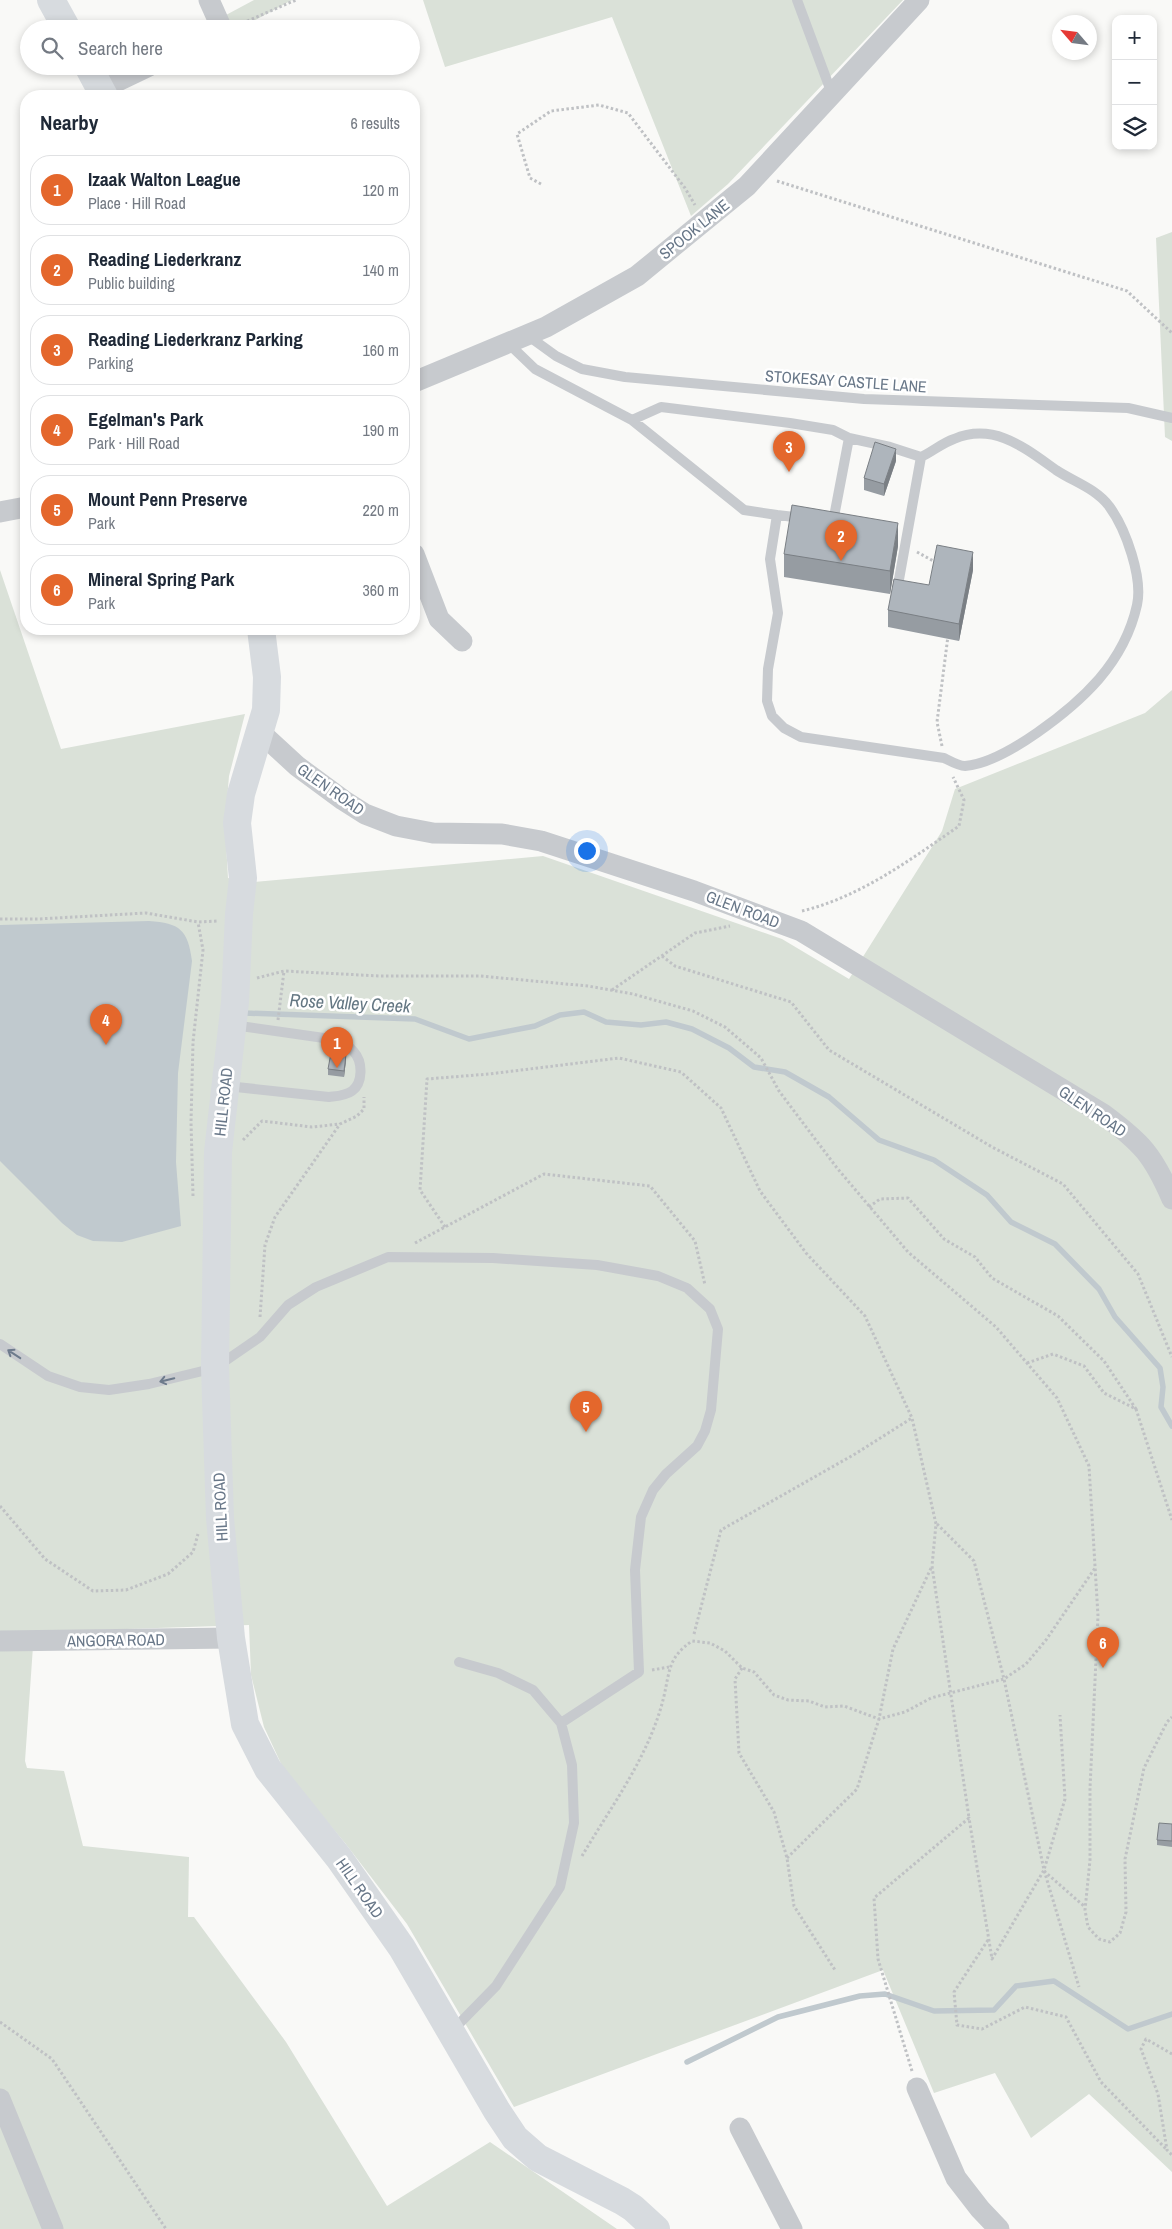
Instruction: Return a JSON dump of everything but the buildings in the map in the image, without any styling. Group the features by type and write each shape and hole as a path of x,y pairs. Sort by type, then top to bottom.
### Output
{"street":[{"path":"52,0 63,20"},
{"path":"209,0 225,20"},
{"name":"SPOOK LANE","path":"420,380 546,328 637,276 704,222 758,174 919,0"},
{"path":"98,84 124,75"},
{"path":"0,512 20,508"},
{"path":"420,570 439,619 462,641"},
{"name":"HILL ROAD","path":"262,635 267,677 266,710 241,794 237,823 243,878 239,914 238,960 218,1152 214,1368 220,1518 231,1638 245,1724 259,1754 287,1795 339,1858 402,1948 497,2112 515,2138 538,2158 633,2208 656,2229"},
{"name":"GLEN ROAD","path":"260,732 297,766 343,800 365,814 396,826 433,834 502,834 541,841 694,891 801,931 1103,1114 1129,1133 1145,1148 1160,1172 1172,1199"},
{"name":"ANGORA ROAD","path":"0,1641 231,1638"},
{"path":"917,2088 956,2178 980,2209 999,2229"},
{"path":"0,2099 53,2229"},
{"path":"740,2128 792,2229"}],"lane":[{"path":"797,0 832,94"},
{"name":"STOKESAY CASTLE LANE","path":"527,335 556,356 582,369 602,374 864,399 1128,408 1172,418"},
{"path":"508,343 535,369 632,420 744,510 828,521 849,438"},
{"path":"632,420 661,407 790,423 833,430 849,438 890,447 921,457"},
{"path":"777,515 770,559 778,613 768,669 767,701 772,716 784,728 801,737 944,758 963,766 991,758 1015,747 1078,699 1099,678 1120,648 1133,623 1138,603 1139,582 1129,549 1117,520 1108,505 1096,493 1058,471 1034,453 1012,440 993,434 972,434 953,439 921,457 902,532 905,545 898,585"},
{"path":"224,1085 329,1097 343,1096 352,1092 359,1079 361,1070 359,1059 345,1044 331,1038 232,1025"},
{"path":"0,1344 48,1376 80,1387 109,1390 149,1384 214,1368 260,1337 288,1305 316,1287 388,1257 493,1258 597,1265 658,1276 687,1288 710,1309 718,1329 711,1410 705,1432 697,1446 666,1474 653,1490 641,1517 635,1570 639,1672 561,1723"},
{"path":"452,2032 496,1986 560,1887 574,1822 572,1765 561,1723 533,1690 498,1673 459,1662"}],"path":[{"path":"247,20 296,0"},
{"path":"541,184 530,178 517,134 551,111 599,105 628,113 685,188 704,222"},
{"path":"758,174 1127,291 1172,333"},
{"path":"905,545 944,567"},
{"path":"768,918 824,905 890,873 959,826 964,800 944,758 937,722 949,631"},
{"path":"0,919 38,920 146,913 198,922 215,922 239,914"},
{"path":"193,1200 191,1122 193,1042 203,950 198,922"},
{"path":"611,990 695,933 731,926"},
{"path":"662,956 675,966 791,1002 829,1050 992,1147 1063,1184 1138,1274 1172,1357"},
{"path":"277,1022 284,971 380,976 480,976 543,980 611,990 693,1011 725,1027 761,1058 770,1076 837,1168 908,1252 996,1327 1057,1398 1090,1466 1098,1616 1090,1788 1090,1860 1085,1907 1088,1927 1099,1939 1110,1942 1120,1934 1126,1912 1126,1859 1144,1768 1167,1722 1172,1717"},
{"path":"445,1227 420,1190 427,1079 489,1074 619,1058 680,1072 721,1108 760,1192 806,1253 866,1316 912,1418 936,1524 932,1566 992,1959 1044,1870 1066,1799 1060,1715"},
{"path":"218,1152 235,1147 262,1120 312,1127 340,1124 358,1116 364,1109 365,1102 359,1079"},
{"path":"260,1337 260,1304 265,1245 275,1217 340,1124"},
{"path":"388,1257 544,1174 650,1186 695,1241 710,1309"},
{"path":"869,1207 880,1199 908,1198 944,1239 975,1257 992,1278 1058,1316 1104,1361 1136,1409 1172,1520"},
{"path":"1027,1363 1053,1354 1084,1366 1104,1392 1136,1409"},
{"path":"694,1634 722,1530 855,1454 912,1418"},
{"path":"0,1506 45,1559 93,1591 126,1590 168,1574 193,1552 201,1526"},
{"path":"936,1524 974,1561 1004,1679 1044,1870 1079,1987"},
{"path":"787,1858 857,1789 879,1719 893,1649 932,1566"},
{"path":"579,1860 644,1754 664,1696 669,1667 679,1650 692,1641 710,1643 725,1651 742,1668 754,1672 774,1695 788,1700 809,1701 825,1707 844,1706 879,1719 905,1712 931,1698 1004,1679 1026,1664 1096,1567"},
{"path":"742,1668 735,1679 739,1753 774,1812 787,1858 794,1906 835,1970"},
{"path":"917,2088 878,1959 874,1898 969,1818"},
{"path":"1044,1870 1085,1907"},
{"path":"989,1940 954,1992 957,2025 982,2029 1025,2007 1066,2017 1101,2082 1172,2155"},
{"path":"0,2022 52,2059 166,2229"},
{"path":"1167,2150 1158,2094 1141,2049 1146,2039 1172,2054"}],"shaded area":[{"path":"254,0 292,0 255,20 228,20 226,15"},
{"path":"423,0 903,0 728,184 691,216 612,17 445,67"},
{"path":"1172,232 1172,441 1165,437 1156,238"},
{"path":"0,570 20,629 20,635 22,635 61,749 245,714 229,776 225,825 228,878 254,882 543,856 782,939 849,979 942,831 955,789 1145,713 1172,690 1172,2172 1089,2094 1031,2138 995,2073 934,2093 883,1970 514,2107 407,1924 345,1843 284,1770 264,1727 251,1675 249,1625 34,1632 25,1761 27,1768 64,1771 83,1846 189,1857 188,1917 194,1917 286,2042 387,2206 490,2142 617,2229 0,2229"},
{"path":"149,921 168,924 181,930 188,942 192,961 178,1073 176,1162 181,1226 122,1242 93,1241 77,1235 62,1223 0,1161 0,925"}],"waterway":[{"name":"Rose Valley Creek","path":"244,1013 415,1019 469,1039 535,1026 560,1015 584,1012 606,1022 641,1025 666,1022 692,1029 729,1048 754,1067 785,1072 829,1097 879,1140 934,1160 987,1195 1011,1222 1055,1244 1099,1289 1115,1317 1160,1368 1163,1387 1161,1407 1172,1426"},
{"path":"687,2062 778,2017 860,1996 885,1994 934,2011 994,2010 1016,1986 1054,1981 1128,2029 1172,2014"}],"place":[{"name":"Reading Liederkranz Parking","path":"789,472"},
{"name":"Reading Liederkranz","path":"841,561"},
{"name":"Egelman's Park","path":"106,1045"},
{"name":"Izaak Walton League","path":"337,1068"},
{"name":"Mount Penn Preserve","path":"586,1432"},
{"name":"Mineral Spring Park","path":"1103,1668"}]}
